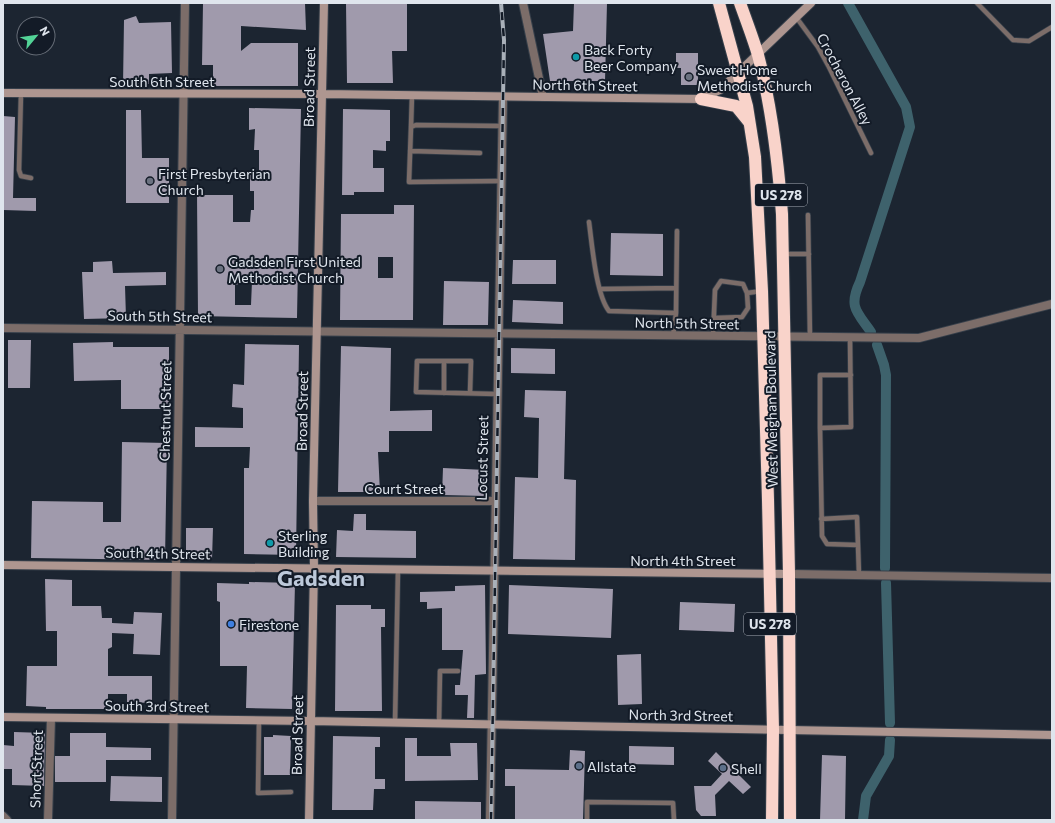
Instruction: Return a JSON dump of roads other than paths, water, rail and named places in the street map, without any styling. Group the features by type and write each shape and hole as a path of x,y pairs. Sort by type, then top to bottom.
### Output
{"highway":[{"name":"West Meighan Boulevard","path":"719,3 739,73 750,124 755,157 762,291 773,730 772,820"},
{"name":"West Meighan Boulevard","path":"740,3 758,55 769,106 777,157 782,214 789,574 790,820"},
{"path":"701,99 736,106 750,124"}],"main road":[{"name":"Broad Street","path":"309,820 314,568 313,501 324,3"},
{"name":"North 6th Street","path":"322,94 701,99 720,90 811,3"},
{"name":"South 6th Street","path":"3,93 322,94"},
{"name":"South 4th Street","path":"3,564 314,568"},
{"name":"North 4th Street","path":"314,568 789,574"},
{"name":"South 3rd Street","path":"3,717 310,721"},
{"name":"North 3rd Street","path":"310,721 1052,735"}],"street":[{"name":"Chestnut Street","path":"172,820 175,719 175,567 185,3"},
{"path":"523,3 543,97"},
{"name":"Locust Street","path":"490,820 497,332 503,97"},
{"name":"North 5th Street","path":"317,333 497,332 527,334 785,338 919,338 1052,304"},
{"name":"South 5th Street","path":"3,328 179,328 317,333"},
{"name":"Court Street","path":"313,501 495,501"},
{"name":"North 4th Street","path":"789,574 1052,578"},
{"name":"Short Street","path":"48,820 51,718"},
{"path":"3,816 7,820"}],"lane":[{"path":"977,3 1013,40 1029,41 1052,27"},
{"name":"Crocheron Alley","path":"796,18 818,47 871,153"},
{"path":"21,93 19,170 21,176 30,178"},
{"path":"412,95 409,182 501,181"},
{"path":"411,127 416,125 502,126"},
{"path":"410,151 480,153"},
{"path":"808,216 810,338"},
{"path":"589,222 600,289 606,308 613,313 676,313"},
{"path":"673,336 676,313 677,231"},
{"path":"783,254 809,254"},
{"path":"713,336 715,290 718,283 721,281 743,284 747,293 748,308 742,317 714,318"},
{"path":"600,289 676,288"},
{"path":"747,293 762,291"},
{"path":"820,428 851,427 850,338"},
{"path":"470,393 471,362 417,360 416,392 496,394"},
{"path":"444,361 444,393"},
{"path":"851,374 820,376 821,519 822,536 827,544 858,544"},
{"path":"821,519 857,518 859,575"},
{"path":"395,723 398,569"},
{"path":"439,724 440,671 458,671"},
{"path":"259,720 258,793 291,792"},
{"path":"587,820 587,802 674,802 674,820"}],"waterway":[{"path":"848,3 906,107 910,127 856,291 856,309 871,332"},
{"path":"877,345 886,375 885,568"},
{"path":"886,583 890,723"},
{"path":"863,820 866,796 889,756 890,740"}],"railway":[{"path":"491,820 504,40 501,3"}],"place":[{"name":"Back Forty Beer Company","path":"576,57"},
{"name":"Sweet Home Methodist Church","path":"689,77"},
{"name":"First Presbyterian Church","path":"150,181"},
{"name":"Gadsden First United Methodist Church","path":"220,269"},
{"name":"Sterling Building","path":"270,543"},
{"name":"Firestone","path":"231,624"},
{"name":"Allstate","path":"579,766"},
{"name":"Shell","path":"723,768"}],"district":[{"name":"Gadsden","path":"321,577"}]}
